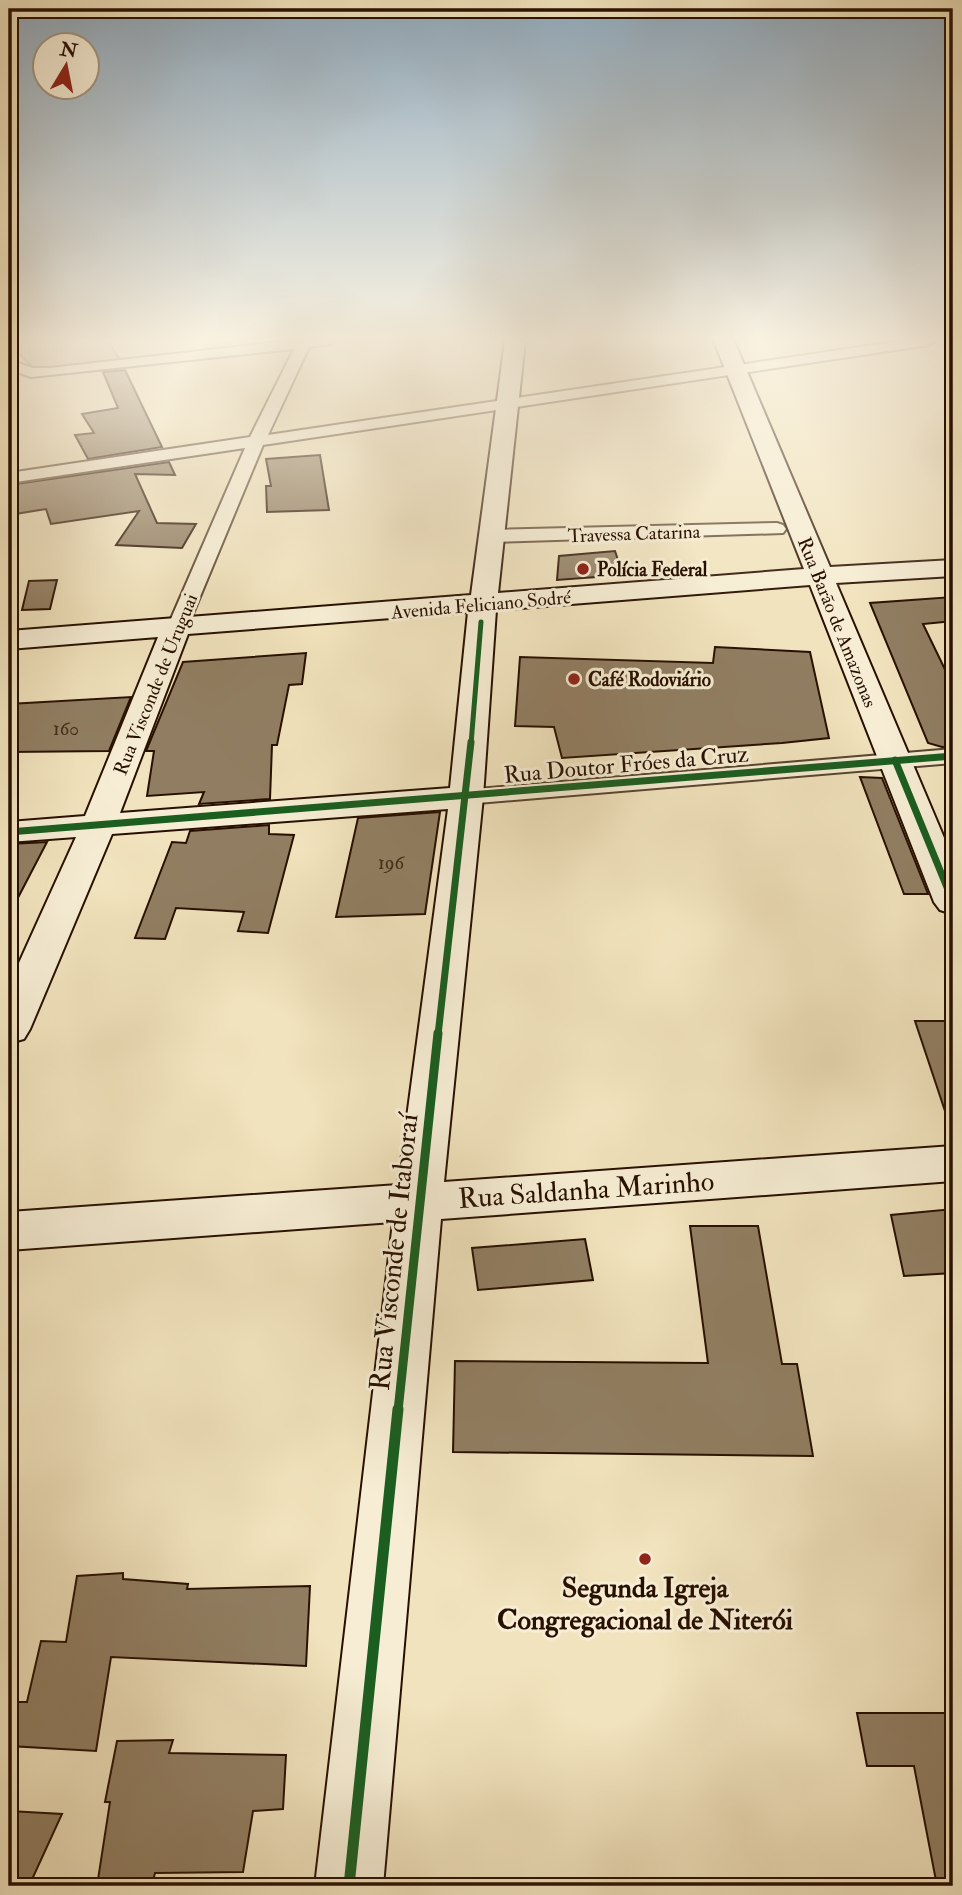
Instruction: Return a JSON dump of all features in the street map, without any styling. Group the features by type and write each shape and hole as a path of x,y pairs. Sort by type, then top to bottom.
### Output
{"street":[{"name":"Rua Visconde de Uruguai","path":"9,1030 98,827 172,637 262,429"},
{"path":"9,478 327,429"},
{"name":"Rua Visconde de Itaboraí","path":"349,1886 419,1200 466,797 482,613 505,429"},
{"name":"Rua Barão de Amazonas","path":"760,429 953,902"},
{"name":"Travessa Catarina","path":"491,536 777,529"},
{"name":"Avenida Feliciano Sodré","path":"9,657 172,637 824,585 953,568"},
{"name":"Avenida Feliciano Sodré","path":"824,585 953,587"},
{"name":"Avenida Feliciano Sodré","path":"9,639 172,637"},
{"name":"Rua Doutor Fróes da Cruz","path":"9,832 98,827 953,756"},
{"name":"Rua Saldanha Marinho","path":"9,1231 953,1164"}],"building":[{"path":"92,429 154,429 162,447 88,459 75,435 94,433"},
{"path":"320,455 329,510 267,512 266,486 271,486 266,459"},
{"path":"169,462 175,475 135,474 157,523 196,524 182,548 116,545 139,511 51,524 46,509 9,515 9,485"},
{"path":"615,551 623,575 557,580 559,556"},
{"path":"57,580 50,609 22,610 29,581"},
{"path":"953,597 953,621 923,624 953,686 953,747 942,747 928,743 870,603"},
{"path":"715,647 810,652 829,738 562,758 554,727 515,726 520,657 713,663"},
{"path":"306,653 302,684 289,685 277,745 272,745 270,799 199,804 204,792 147,796 154,751 146,751 183,662"},
{"path":"131,697 109,751 9,752 9,704"},
{"path":"860,777 882,778 928,894 904,894"},
{"path":"440,812 425,914 336,917 358,818"},
{"path":"269,825 269,834 294,835 268,933 238,931 244,912 176,908 165,939 135,938 172,842 186,843 190,831"},
{"path":"47,842 9,915 9,844"},
{"path":"915,1021 953,1021 953,1122 949,1123"},
{"path":"953,1209 953,1273 904,1276 891,1215"},
{"path":"690,1226 758,1226 782,1364 797,1364 813,1456 453,1452 455,1361 708,1363"},
{"path":"585,1239 593,1280 478,1290 472,1248"},
{"path":"123,1573 123,1579 188,1584 187,1589 310,1586 306,1666 111,1657 96,1751 9,1746 9,1702 27,1702 41,1641 66,1642 77,1576"},
{"path":"857,1713 953,1713 953,1886 937,1886 914,1766 867,1766"},
{"path":"173,1740 169,1753 286,1755 283,1809 253,1811 243,1872 155,1873 153,1881 140,1880 140,1886 97,1886 110,1802 105,1802 117,1741"},
{"path":"9,1811 62,1814 29,1886 9,1886"}],"cycle path":[{"path":"349,1886 419,1201 466,797 481,622"},
{"path":"9,832 953,756"},
{"path":"895,760 953,902"}],"place":[{"name":"Polícia Federal","path":"583,569"},
{"name":"Café Rodoviário","path":"574,679"},
{"name":"Segunda Igreja Congregacional de Niterói","path":"645,1559"}]}
